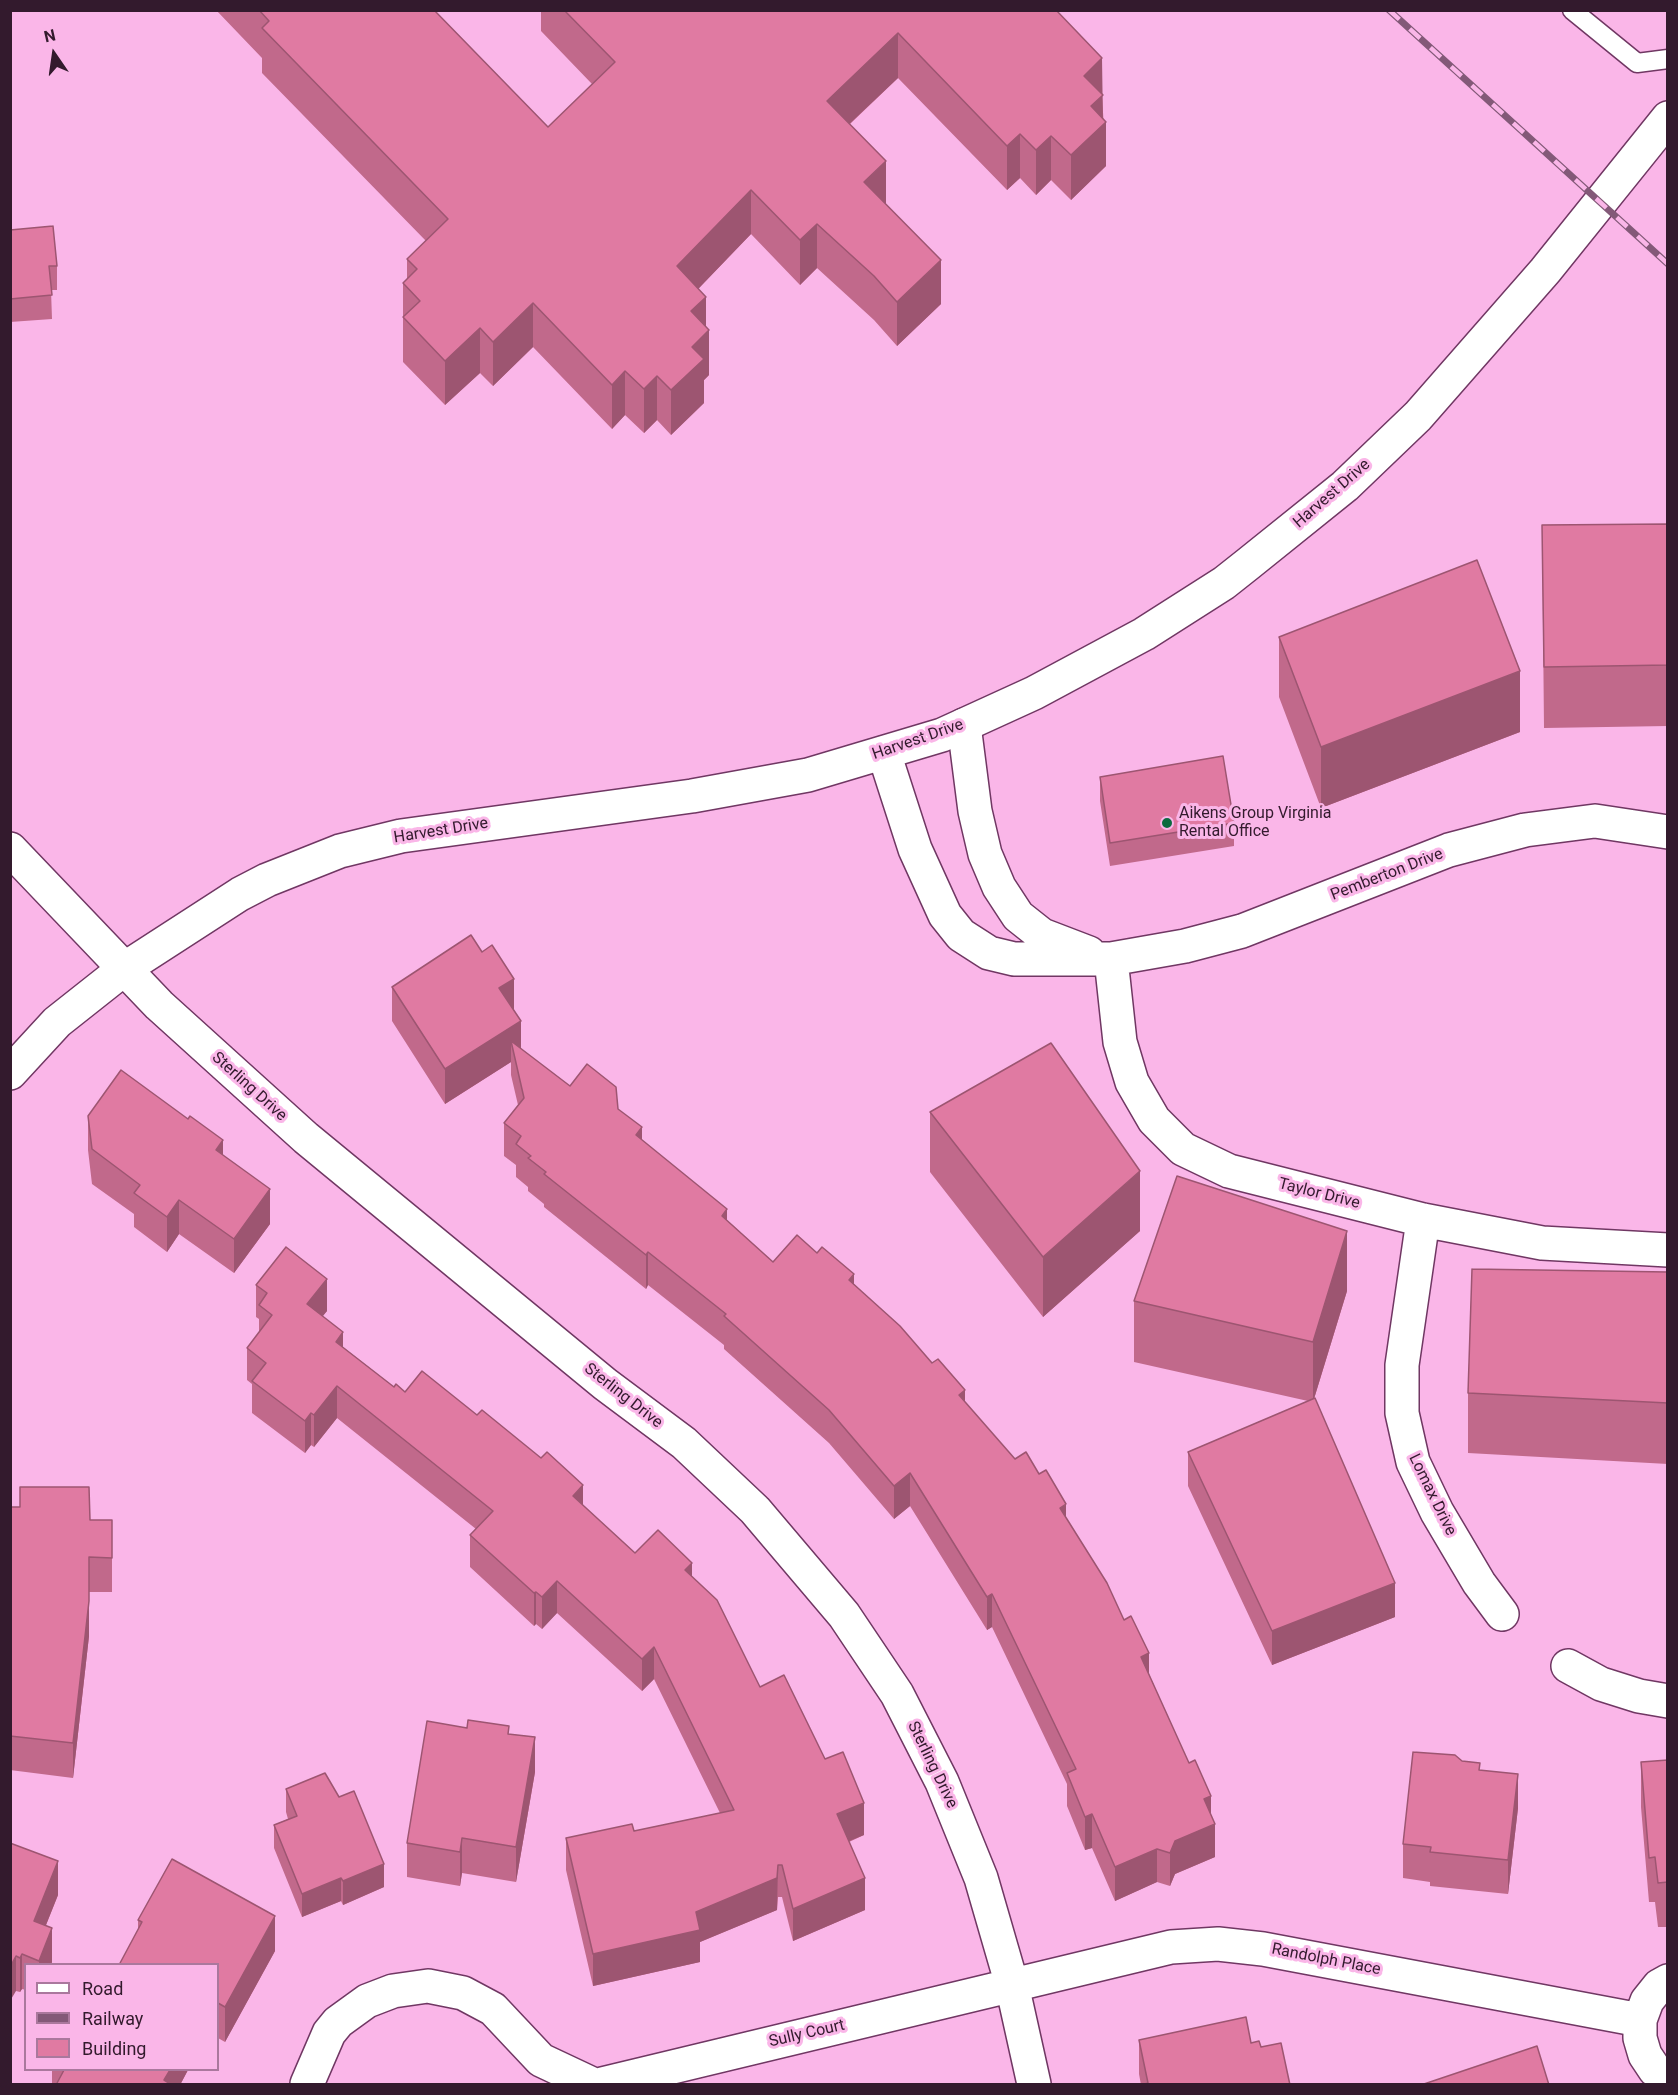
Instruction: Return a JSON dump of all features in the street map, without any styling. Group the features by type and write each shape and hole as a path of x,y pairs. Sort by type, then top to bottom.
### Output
{"street":[{"name":"Harvest Drive","path":"10,1073 57,1022 124,969 240,894 267,880 340,851 400,836 727,790 808,775 884,753 964,725 1034,693 1154,628 1224,583 1345,486 1425,408 1545,271 1668,118"},
{"name":"Pemberton Drive","path":"964,725 975,811 985,854 999,887 1018,916 1042,935 1111,959"},
{"name":"Pemberton Drive","path":"884,753 915,849 945,915 961,935 989,953 1014,959 1111,959 1185,946 1242,931 1449,850 1525,830 1595,821 1668,832"},
{"name":"Sterling Drive","path":"10,849 159,1005 306,1138 605,1384 684,1443 755,1510 844,1615 897,1694 942,1782 981,1878 1012,1985 1034,2085"},
{"name":"Taylor Drive","path":"1111,959 1120,1042 1132,1082 1154,1120 1183,1149 1229,1171 1423,1220 1542,1243 1668,1250"},
{"name":"Lomax Drive","path":"1423,1220 1402,1365 1402,1413 1413,1462 1432,1502 1479,1583 1502,1614"},
{"path":"1568,1666 1601,1684 1639,1696 1668,1701"},
{"name":"Randolph Place","path":"1012,1985 1171,1947 1218,1944 1263,1949 1640,2020"},
{"path":"1668,1981 1659,1986 1647,2001 1640,2020 1640,2038 1645,2055 1655,2070 1668,2078"},
{"name":"Sully Court","path":"602,2085 1012,1985"},
{"path":"308,2085 329,2033 338,2022 367,2001 393,1991 428,1986 463,1993 493,2009 542,2060 592,2085"}],"lane":[{"path":"1572,10 1637,63 1668,59"}],"building":[{"path":"259,10 434,10 548,127 615,62 564,10 1056,10 1102,58 1084,76 1103,95 1091,106 1106,122 1071,155 1051,136 1036,150 1020,134 1007,146 898,33 827,101 886,161 864,182 941,260 897,302 874,276 817,224 800,240 751,190 677,266 706,297 691,311 709,330 692,347 704,359 671,390 657,376 644,389 625,371 612,385 533,303 493,342 480,328 445,361 403,317 420,301 403,283 417,269 407,259 448,219 262,28 269,21"},
{"path":"53,226 57,266 49,266 52,295 10,299 10,230"},
{"path":"1668,524 1668,665 1544,667 1542,525"},
{"path":"1477,560 1520,671 1321,747 1279,637"},
{"name":"Aikens Group Virginia Rental Office","path":"1223,756 1234,823 1110,843 1100,777"},
{"path":"471,935 482,952 492,945 514,979 499,988 521,1021 445,1069 392,987"},
{"path":"511,1041 570,1086 587,1064 616,1087 618,1109 642,1127 636,1135 727,1209 722,1216 773,1262 797,1235 817,1253 822,1247 854,1274 849,1280 900,1326 932,1363 938,1359 965,1390 959,1395 1015,1459 1026,1452 1039,1474 1046,1470 1066,1504 1060,1508 1107,1583 1124,1620 1131,1616 1149,1653 1141,1657 1189,1763 1195,1760 1211,1796 1204,1799 1215,1824 1175,1841 1170,1853 1157,1849 1115,1867 1092,1814 1085,1817 1067,1773 1076,1769 992,1594 987,1597 910,1473 894,1486 829,1410 724,1316 726,1314 648,1252 646,1255 544,1174 546,1172 528,1158 531,1156 516,1144 521,1136 504,1123 524,1098"},
{"path":"1051,1043 1140,1171 1043,1257 930,1112"},
{"path":"121,1070 188,1119 190,1116 223,1140 216,1150 270,1189 234,1239 179,1200 167,1217 134,1193 140,1185 92,1149 88,1116"},
{"path":"1177,1176 1347,1231 1313,1342 1134,1301"},
{"path":"286,1247 327,1279 307,1304 343,1332 336,1342 394,1387 396,1384 405,1392 422,1371 477,1415 482,1410 541,1458 547,1452 583,1485 573,1496 635,1553 658,1530 692,1563 685,1570 717,1600 760,1687 784,1675 825,1759 843,1752 864,1803 837,1814 865,1878 793,1909 782,1865 778,1865 777,1878 696,1912 700,1930 593,1954 566,1838 632,1824 634,1831 734,1810 654,1647 642,1659 557,1581 542,1597 534,1593 470,1535 493,1511 337,1386 314,1415 311,1413 305,1421 252,1381 266,1363 247,1348 272,1315 259,1305 267,1293 256,1285"},
{"path":"1472,1269 1668,1272 1668,1403 1468,1393"},
{"path":"1315,1398 1395,1583 1272,1631 1188,1452"},
{"path":"20,1487 89,1487 90,1520 112,1520 112,1558 89,1557 89,1601 73,1743 10,1736 10,1507 20,1507"},
{"path":"468,1720 509,1726 508,1734 535,1737 516,1847 462,1838 460,1852 407,1843 427,1721 467,1728"},
{"path":"1413,1752 1455,1755 1462,1761 1480,1763 1479,1770 1518,1774 1508,1860 1430,1852 1431,1847 1403,1844"},
{"path":"1668,1760 1668,1882 1658,1883 1655,1857 1649,1858 1641,1762"},
{"path":"325,1773 339,1797 354,1791 384,1864 343,1881 341,1878 302,1894 274,1825 297,1816 286,1789"},
{"path":"10,1843 58,1861 34,1921 52,1928 39,1961 22,1954 20,1958 16,1956 10,1967"},
{"path":"172,1859 275,1916 225,2007 219,2004 219,1963 120,1963 142,1922 138,1920"},
{"path":"1246,2017 1251,2043 1259,2041 1261,2047 1281,2043 1290,2085 1142,2085 1148,2083 1139,2040"},
{"path":"1537,2046 1549,2085 1421,2085"},
{"path":"63,2071 169,2071 164,2080 172,2085 56,2085"}],"railway":[{"path":"1389,10 1668,264"}],"place":[{"name":"Aikens Group Virginia Rental Office","path":"1167,823"}]}
